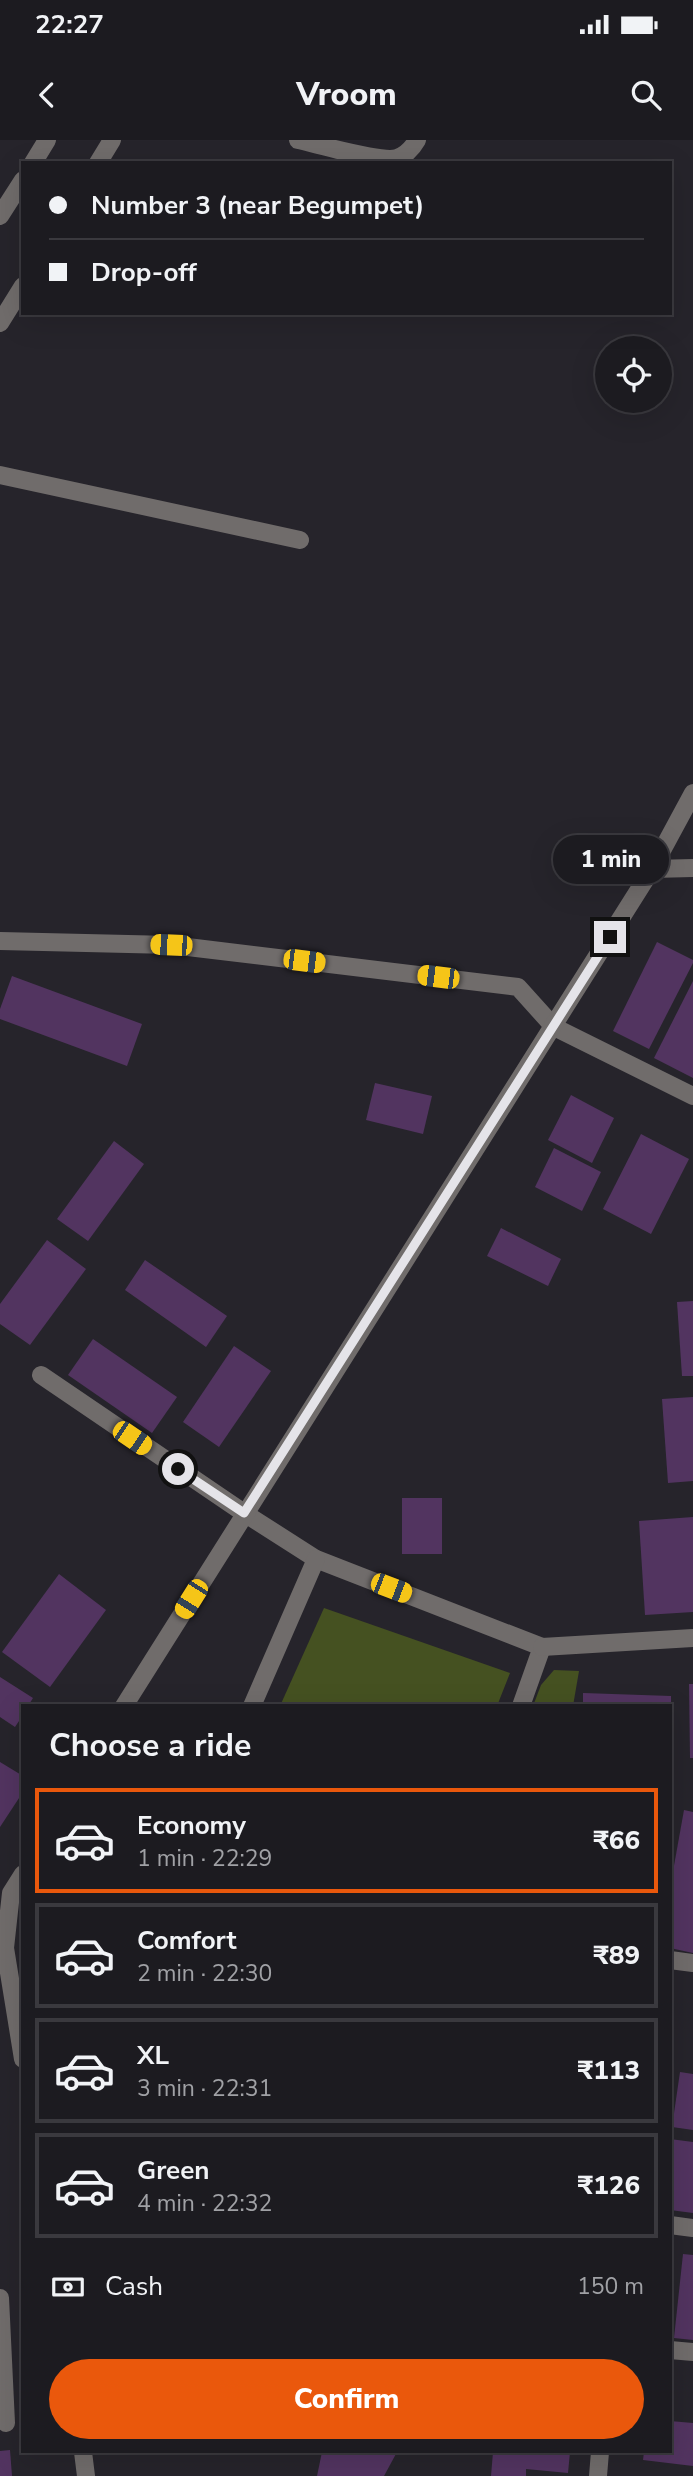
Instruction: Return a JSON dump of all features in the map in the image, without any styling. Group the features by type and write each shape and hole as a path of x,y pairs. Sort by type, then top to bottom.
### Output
{"street":[{"path":"34,161 47,140"},
{"path":"99,161 112,140"},
{"path":"298,140 396,159 413,148 418,140"},
{"path":"0,216 21,183"},
{"path":"0,323 21,289"},
{"path":"0,475 300,540"},
{"path":"125,1704 554,1027 652,869 693,793"},
{"path":"652,869 693,868"},
{"path":"0,941 171,945 518,987 554,1027 693,1096"},
{"path":"41,1375 316,1559 542,1647 693,1638"},
{"path":"254,1704 316,1559"},
{"path":"522,1704 542,1647"},
{"path":"21,1877 11,1893 2,1948 21,2048"},
{"path":"672,1960 693,1963"},
{"path":"672,2225 693,2228"},
{"path":"0,2298 10,2423"},
{"path":"672,2350 693,2352"},
{"path":"83,2453 86,2476"},
{"path":"598,2476 600,2453"}],"green space":[{"path":"324,1608 510,1673 498,1704 281,1704"},
{"path":"554,1670 579,1671 573,1704 534,1704 541,1685"}],"building":[{"path":"657,942 693,960 693,963 649,1049 613,1031"},
{"path":"12,976 142,1024 127,1066 0,1019 0,1009"},
{"path":"693,981 693,1078 654,1058"},
{"path":"375,1083 432,1096 423,1134 366,1120"},
{"path":"571,1095 614,1118 592,1163 548,1140"},
{"path":"641,1134 689,1159 651,1234 603,1209"},
{"path":"114,1141 144,1164 88,1241 57,1219"},
{"path":"554,1148 601,1172 582,1211 535,1187"},
{"path":"501,1228 561,1259 548,1286 487,1256"},
{"path":"47,1240 86,1269 30,1345 0,1324 0,1304"},
{"path":"145,1260 227,1316 206,1347 125,1290"},
{"path":"693,1301 693,1376 682,1376 677,1302"},
{"path":"93,1339 177,1397 152,1433 68,1375"},
{"path":"234,1346 271,1371 219,1447 183,1422"},
{"path":"693,1397 693,1481 668,1483 662,1399"},
{"path":"402,1498 442,1498 442,1554 402,1554"},
{"path":"693,1517 693,1612 645,1615 639,1521"},
{"path":"59,1574 106,1610 50,1687 2,1652"},
{"path":"0,1677 33,1698 29,1704 21,1704 21,1718 15,1727 0,1717"},
{"path":"689,1684 693,1684 693,1758 690,1758"},
{"path":"583,1693 671,1696 671,1704 583,1704"},
{"path":"0,1762 21,1775 21,1795 0,1827"},
{"path":"684,1810 693,1812 693,1953 672,1948 672,1877"},
{"path":"680,2072 693,2074 693,2130 672,2127"},
{"path":"672,2139 693,2142 693,2213 672,2210"},
{"path":"683,2254 693,2255 693,2340 674,2338"},
{"path":"672,2421 693,2423 693,2466 643,2460 644,2453 672,2453"},
{"path":"10,2450 12,2476 0,2476 0,2451"},
{"path":"322,2453 396,2453 384,2476 317,2476"},
{"path":"493,2453 570,2453 568,2473 526,2469 526,2476 491,2476"}],"route":[{"path":"178,1469 244,1513 610,937"}]}
